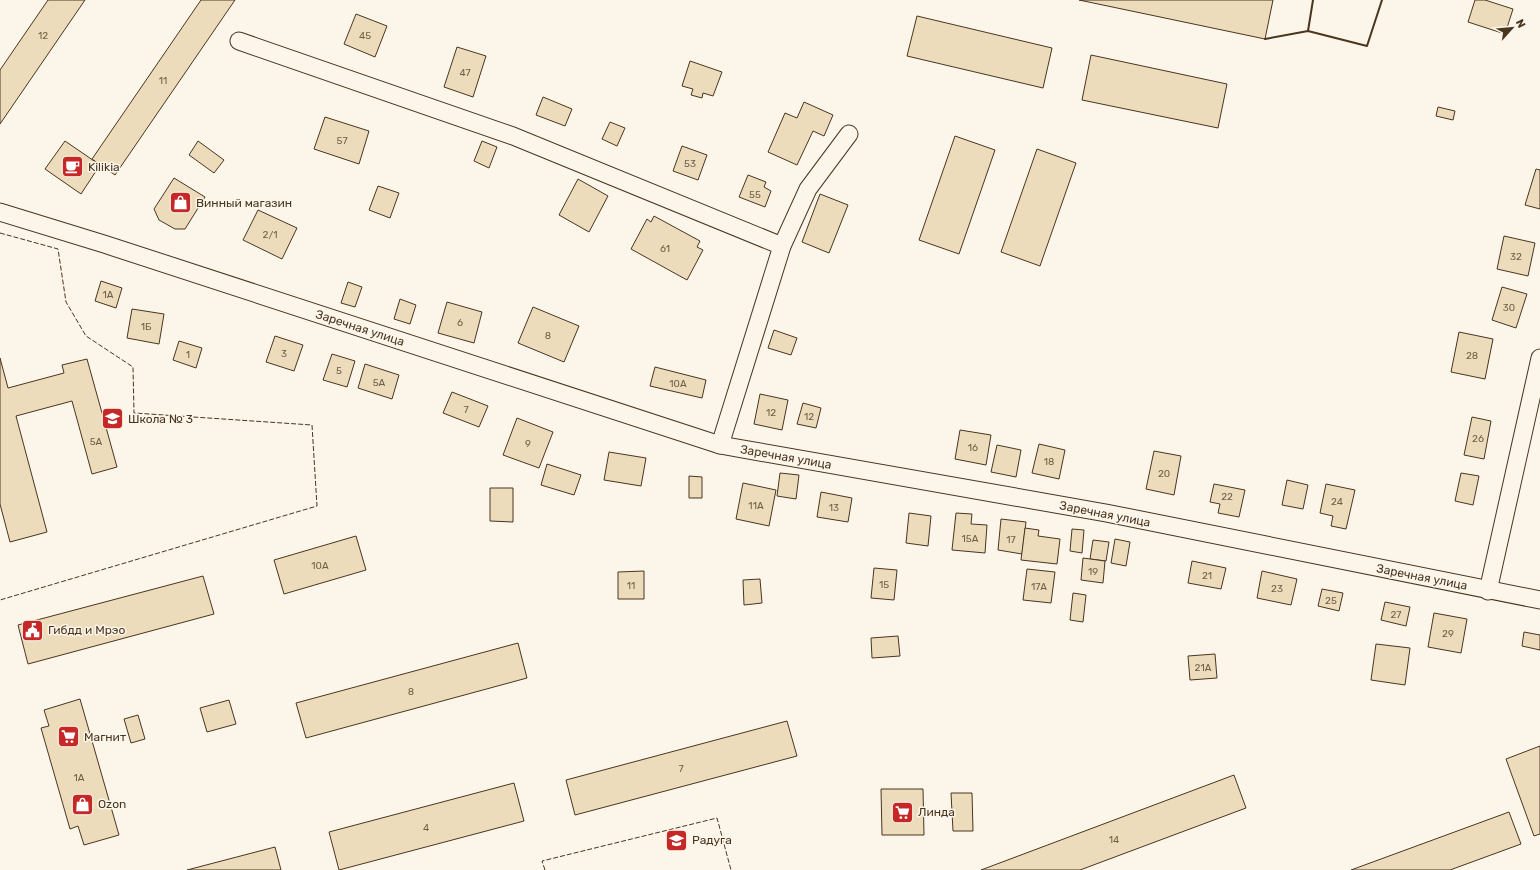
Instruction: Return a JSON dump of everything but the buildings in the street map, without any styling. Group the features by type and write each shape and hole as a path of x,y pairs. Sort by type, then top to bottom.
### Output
{"street":[{"path":"239,41 513,136 782,246"},
{"path":"720,445 782,246 808,189 849,134"},
{"name":"Заречная улица","path":"0,212 119,249 720,445 1106,513 1488,591 1540,600"},
{"path":"1488,591 1540,358"}],"fence":[{"path":"0,233 58,249 66,302 86,336 133,367 134,413 312,425 317,506 0,600"},
{"path":"545,870 542,861 717,818 731,870"}],"wall":[{"path":"1308,31 1313,0"},
{"path":"1265,39 1308,31 1367,46 1382,0"}],"place":[{"name":"Kilikia","path":"73,167"},
{"name":"Винный магазин","path":"180,203"},
{"name":"Школа № 3","path":"112,419"},
{"name":"Гибдд и Мрэо","path":"32,630"},
{"name":"Магнит","path":"69,737"},
{"name":"Ozon","path":"82,804"},
{"name":"Линда","path":"903,812"},
{"name":"Радуга","path":"677,840"}]}
